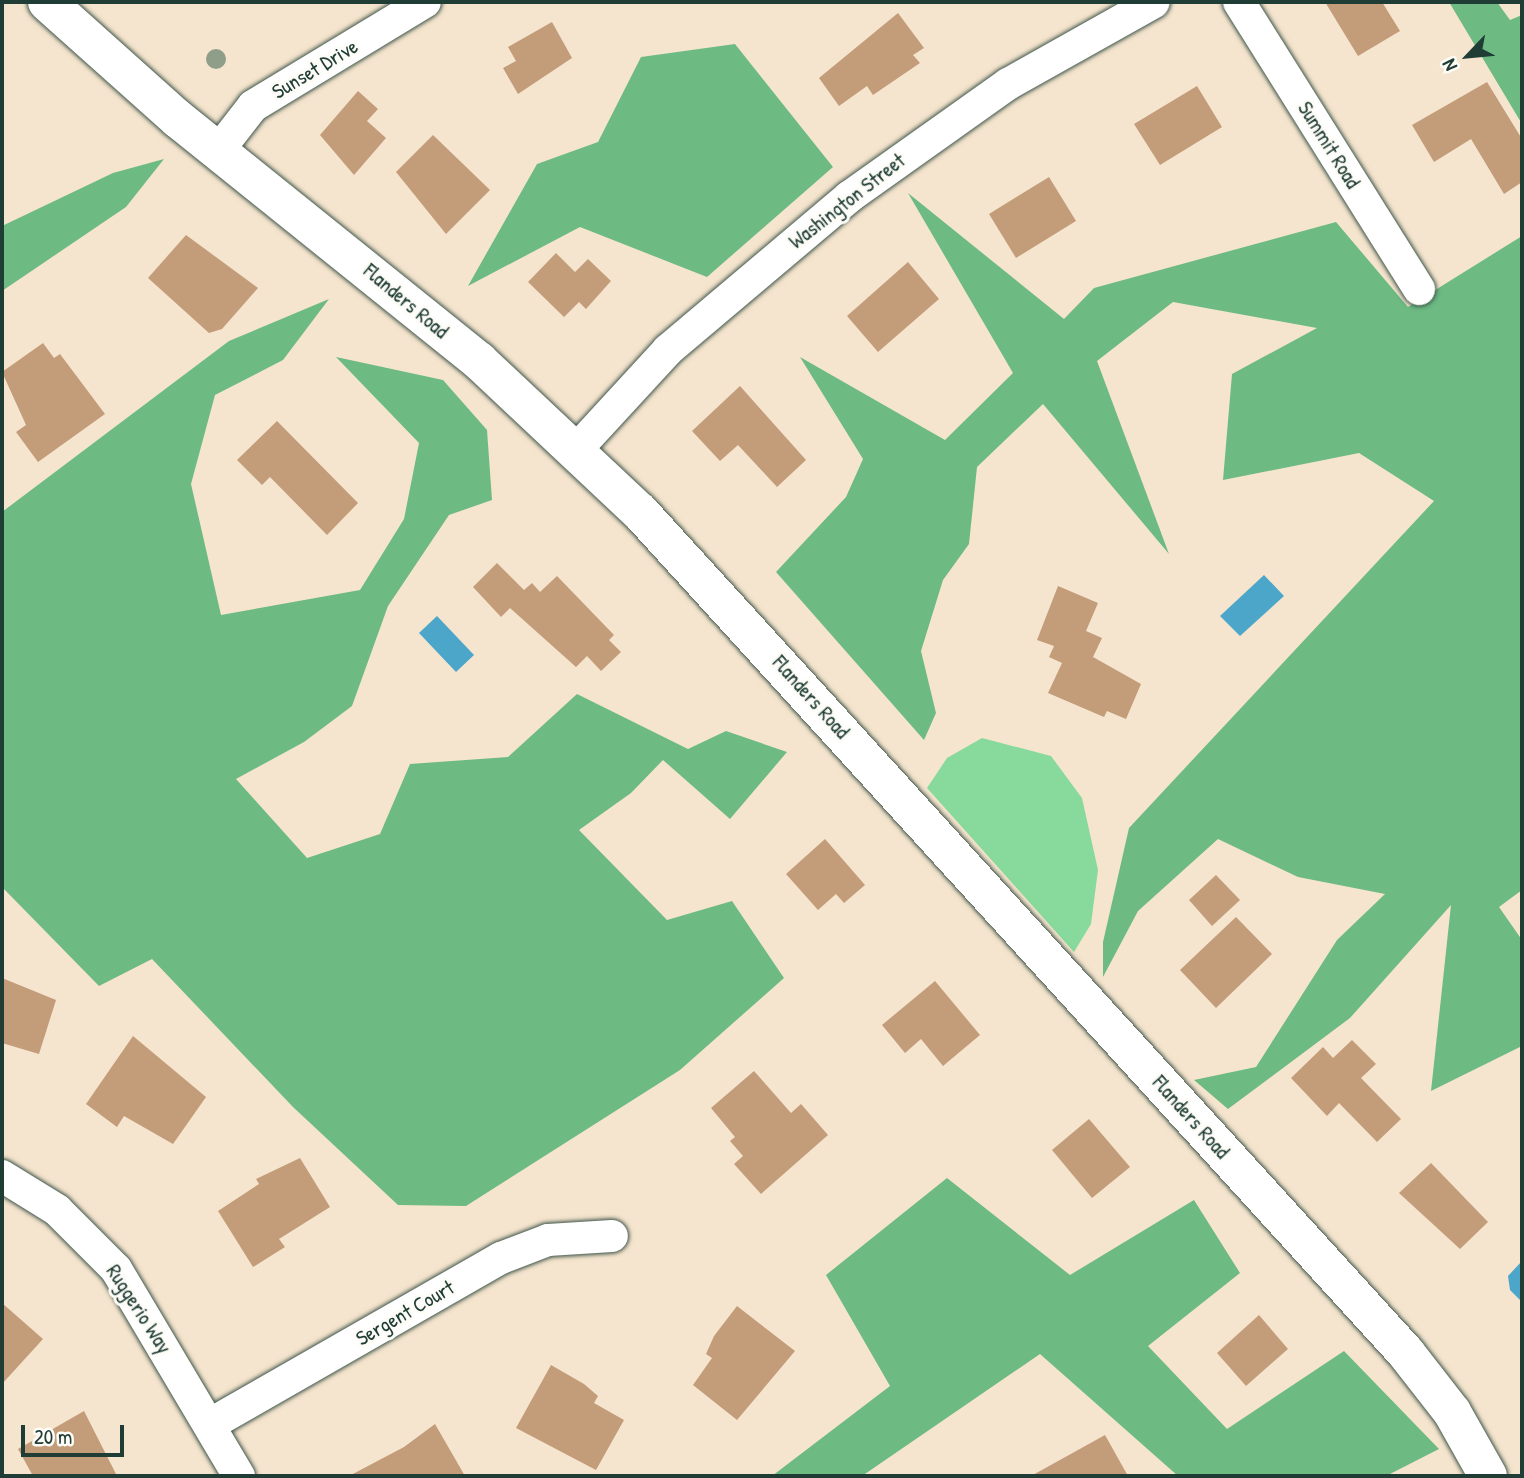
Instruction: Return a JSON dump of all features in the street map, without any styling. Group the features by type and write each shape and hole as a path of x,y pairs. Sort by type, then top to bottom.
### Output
{"main road":[{"name":"Flanders Road","path":"47,2 218,151 397,292 577,449 716,591 1406,1353 1452,1412 1488,1476"}],"street":[{"name":"Sunset Drive","path":"218,151 253,106 425,2"},
{"name":"Washington Street","path":"577,449 668,350 849,197 1008,84 1154,2"},
{"name":"Summit Road","path":"1239,2 1419,289"},
{"name":"Ruggerio Way","path":"2,1177 57,1210 101,1251 239,1476"},
{"name":"Sergent Court","path":"209,1425 501,1258 555,1239 612,1236"}],"green space":[{"path":"1449,2 1497,2 1510,20 1522,15 1522,124"},
{"path":"735,44 833,167 707,277 580,227 468,286 537,164 598,142 641,57"},
{"path":"164,159 126,207 2,291 2,226 113,173"},
{"path":"908,193 1064,319 1094,288 1336,222 1408,307 1522,236 1522,890 1499,907 1522,940 1522,1046 1431,1091 1451,905 1350,1018 1228,1109 1194,1080 1256,1067 1337,940 1385,894 1298,877 1218,839 1138,911 1103,977 1103,942 1129,828 1434,501 1359,453 1223,480 1232,374 1317,328 1173,302 1097,361 1169,554 1043,404 977,467 969,544 943,580 921,651 936,713 924,740 776,572 846,497 863,459 800,357 945,440 1013,373"},
{"path":"329,299 283,360 215,395 191,484 221,615 360,590 404,519 419,443 336,357 443,380 487,430 492,500 449,515 388,606 352,706 304,742 236,779 307,858 380,834 410,764 508,757 577,694 688,749 726,731 787,752 730,819 663,760 631,793 579,830 667,920 732,901 784,978 680,1070 466,1206 398,1205 293,1107 152,959 99,986 2,887 2,512 229,341"},
{"path":"982,738 1051,756 1082,798 1098,870 1091,924 1074,952 927,788 947,758"},
{"path":"947,1178 1070,1275 1194,1200 1240,1273 1148,1346 1227,1429 1344,1351 1439,1449 1386,1476 1178,1476 1040,1354 862,1476 772,1476 890,1386 826,1275"}],"water":[{"path":"1264,575 1284,596 1240,636 1220,616"},
{"path":"437,616 474,655 456,672 419,633"},
{"path":"1522,1261 1522,1302 1510,1290 1508,1276"}],"building":[{"path":"1325,2 1382,2 1400,31 1358,56"},
{"path":"898,13 924,48 913,55 920,63 873,95 867,86 839,106 819,78"},
{"path":"552,22 572,58 518,94 503,68 516,61 508,47"},
{"path":"1487,82 1522,139 1522,182 1504,194 1471,139 1434,162 1412,125"},
{"path":"1197,86 1222,127 1160,165 1134,124"},
{"path":"358,91 378,109 367,121 386,138 354,175 320,135"},
{"path":"433,135 490,190 446,234 396,172"},
{"path":"1049,177 1076,221 1016,258 989,214"},
{"path":"186,235 258,288 222,329 209,333 148,278"},
{"path":"556,253 575,272 588,259 611,281 586,309 579,302 564,317 528,282"},
{"path":"908,262 939,299 878,352 847,316"},
{"path":"43,343 54,358 60,354 105,414 38,462 16,432 26,425 2,372"},
{"path":"740,386 806,460 777,487 738,445 720,461 692,431"},
{"path":"277,421 358,503 327,535 270,477 262,485 237,460"},
{"path":"497,563 524,590 532,583 540,592 557,576 614,635 609,640 621,652 601,671 587,656 576,667 510,608 501,617 473,587"},
{"path":"1058,586 1098,603 1086,631 1102,638 1093,657 1141,684 1126,719 1107,711 1104,717 1048,693 1062,663 1049,657 1054,646 1037,640"},
{"path":"825,839 865,885 844,903 836,894 818,910 786,874"},
{"path":"1216,875 1240,900 1212,926 1189,900"},
{"path":"1236,917 1272,954 1216,1008 1180,970"},
{"path":"2,978 56,1000 39,1054 2,1043"},
{"path":"935,981 980,1035 943,1066 921,1039 905,1053 882,1025"},
{"path":"133,1036 206,1097 173,1144 124,1116 117,1127 86,1104"},
{"path":"1352,1040 1376,1064 1361,1078 1401,1119 1377,1142 1339,1103 1327,1116 1291,1078 1323,1047 1333,1058"},
{"path":"754,1071 791,1113 801,1104 828,1135 761,1194 734,1164 743,1156 730,1141 735,1137 711,1108"},
{"path":"1089,1119 1130,1167 1092,1198 1052,1150"},
{"path":"300,1158 330,1207 279,1239 285,1247 253,1267 218,1211 259,1184 256,1179"},
{"path":"1431,1163 1488,1222 1460,1249 1399,1193"},
{"path":"2,1303 43,1339 2,1384"},
{"path":"737,1306 795,1351 737,1420 693,1385 712,1358 706,1354 714,1336"},
{"path":"1259,1315 1288,1349 1246,1386 1217,1353"},
{"path":"551,1365 584,1384 598,1396 594,1403 624,1420 596,1470 516,1428"},
{"path":"84,1411 117,1476 33,1476 18,1449"},
{"path":"435,1424 465,1476 349,1476 404,1447"},
{"path":"1105,1435 1128,1476 1031,1476"}]}
